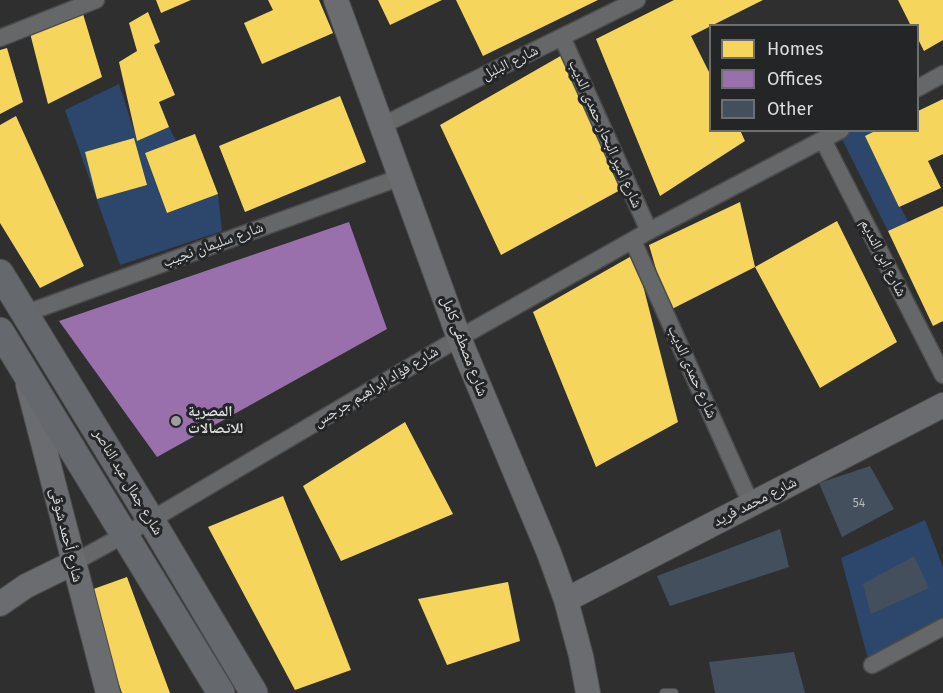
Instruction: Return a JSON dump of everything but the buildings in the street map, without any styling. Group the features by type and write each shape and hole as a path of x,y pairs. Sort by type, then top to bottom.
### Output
{"main road":[{"name":"شارع جمال عبد الناصر","path":"0,273 151,519 254,693"},
{"name":"شارع جمال عبد الناصر","path":"0,331 221,693"}],"street":[{"path":"0,38 96,0"},
{"name":"شارع مصطفى كامل","path":"336,0 459,338 549,552 566,600 588,693"},
{"name":"شارع البلبل","path":"383,125 637,0"},
{"name":"شارع امير البحار حمدى الديب","path":"562,37 649,231"},
{"path":"919,87 943,74"},
{"name":"شارع فؤاد ابراهيم جرجس","path":"73,563 459,338 649,231 837,132"},
{"name":"شارع ابن النديم","path":"823,140 943,375"},
{"name":"شارع سليمان نجيب","path":"24,314 401,177"},
{"name":"شارع حمدى الديب","path":"633,241 751,504"},
{"name":"شارع أحمد شوقى","path":"26,377 108,693"},
{"name":"شارع محمد فريد","path":"566,600 943,405"},
{"path":"1,600 73,563"},
{"path":"872,664 943,627"}],"lane":[{"path":"664,693 674,693"}],"shaded area":[{"path":"119,84 137,140 169,127 176,141 145,153 167,213 218,194 222,231 120,265 65,110"},
{"path":"838,132 874,132 866,136 908,222 888,231"},
{"path":"925,520 943,567 943,619 868,659 841,558"}],"place":[{"name":"المصرية للاتصالات","path":"176,421"}]}
